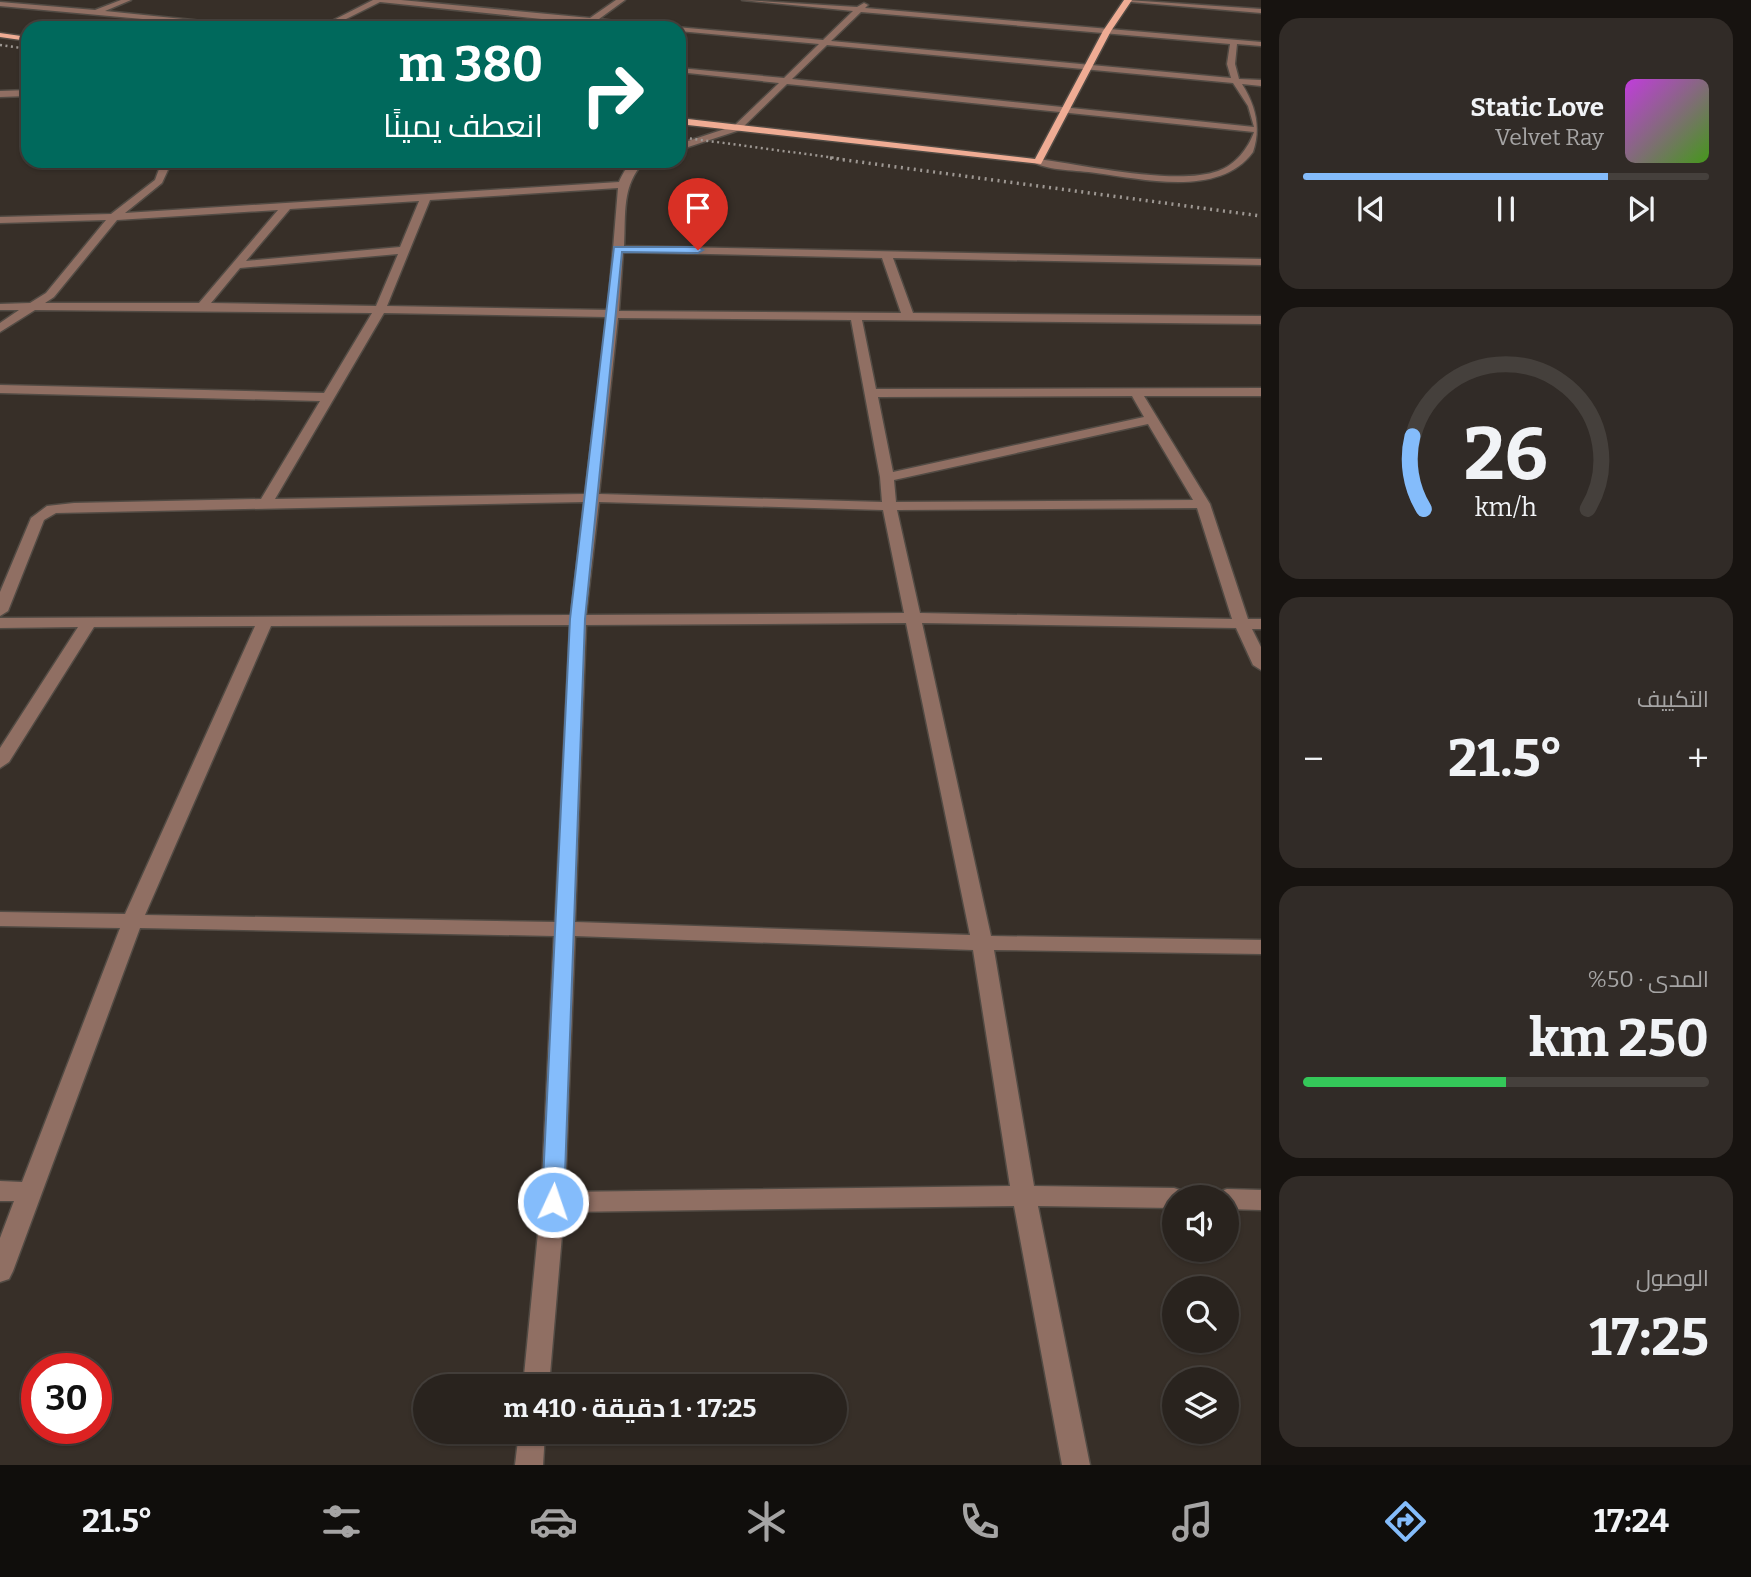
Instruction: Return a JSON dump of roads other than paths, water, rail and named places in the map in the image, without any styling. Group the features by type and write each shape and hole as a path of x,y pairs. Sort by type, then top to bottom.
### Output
{"main road":[{"path":"686,122 1038,162 1090,68 1107,31 1129,0"},
{"path":"0,35 21,38"}],"street":[{"path":"93,13 127,0"},
{"path":"336,21 379,0 593,21 621,0"},
{"path":"746,0 1261,44"},
{"path":"686,145 737,128 869,0"},
{"path":"1129,0 1261,11"},
{"path":"0,4 184,21"},
{"path":"0,11 17,5"},
{"path":"686,30 1261,83"},
{"path":"1038,162 1171,177 1223,173 1246,154 1259,130 1252,106 1236,81 1231,64 1234,41"},
{"path":"686,71 1259,130"},
{"path":"0,94 21,93"},
{"path":"0,328 50,295 114,217 159,181 164,168"},
{"path":"537,1374 553,1202 567,929 578,619 613,314 623,185 631,168"},
{"path":"0,220 114,217 623,185"},
{"path":"264,506 381,308 426,197"},
{"path":"202,306 286,207"},
{"path":"617,249 1261,262"},
{"path":"239,265 404,250"},
{"path":"886,254 908,316"},
{"path":"0,307 202,306 613,314 1261,320"},
{"path":"856,317 887,477 889,506 982,943 1024,1196 1076,1465"},
{"path":"0,389 327,397"},
{"path":"870,393 1261,392"},
{"path":"1136,393 1203,504 1242,624 1261,665"},
{"path":"887,477 1151,419"},
{"path":"0,611 30,532 37,519 52,509 593,498 889,506 1203,504"},
{"path":"0,623 914,618 1261,624"},
{"path":"0,1271 132,922 266,620"},
{"path":"0,762 89,622"},
{"path":"0,919 567,929 982,943 1261,947"},
{"path":"0,1191 30,1192"},
{"path":"553,1202 1024,1196 1162,1198"},
{"path":"1239,1199 1261,1200"},
{"path":"529,1465 531,1444"}],"railway":[{"path":"0,45 21,48"},
{"path":"686,138 843,159"},
{"path":"830,158 1261,216"}]}
